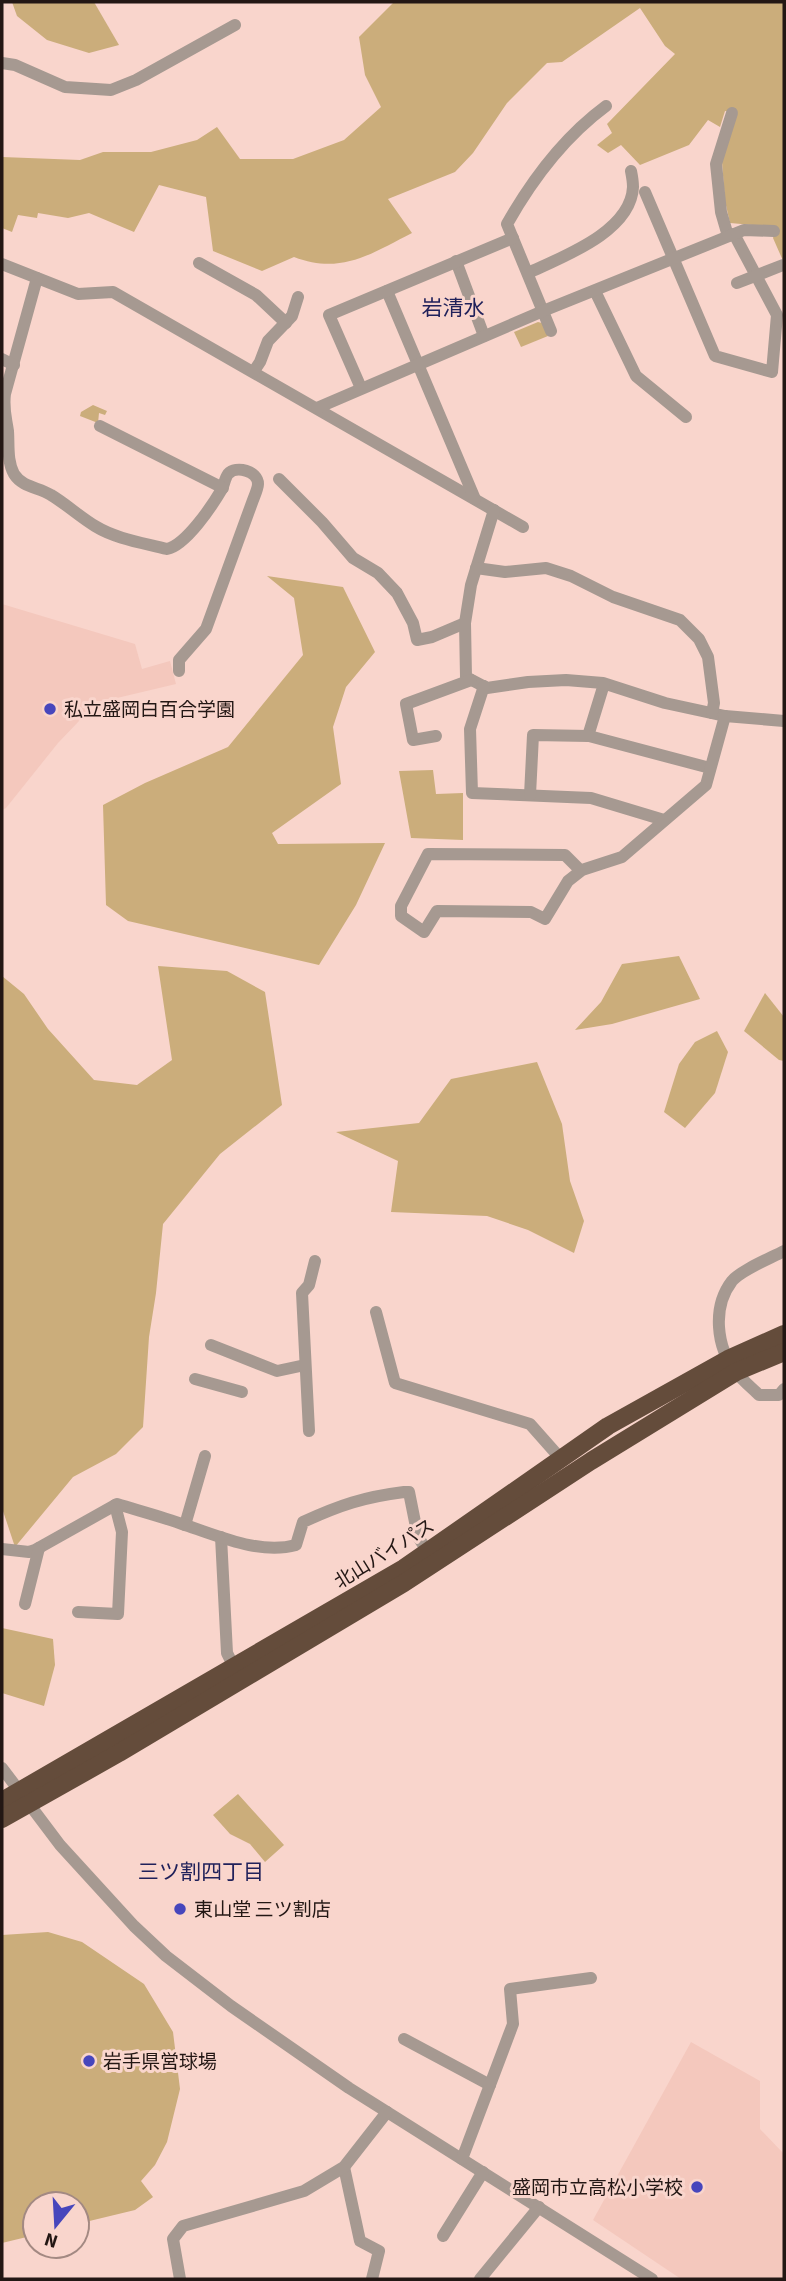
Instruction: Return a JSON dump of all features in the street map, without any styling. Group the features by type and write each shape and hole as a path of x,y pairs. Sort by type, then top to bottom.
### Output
{"highway":[{"name":"北山バイパス","path":"2,1801 25,1798 120,1753 404,1583 732,1365 784,1334"},
{"name":"北山バイパス","path":"2,1819 25,1798 234,1667 404,1569 608,1426 732,1365 784,1352"}],"street":[{"path":"2,63 15,65 65,87 111,89 136,80 235,25"},
{"path":"551,331 507,223 545,165 572,135 606,106"},
{"path":"645,192 715,356 772,372 777,315 731,235 721,212 716,164 732,113"},
{"path":"528,273 594,241 621,217 633,189 631,171"},
{"path":"317,408 543,311 731,235 744,230 774,231"},
{"path":"361,388 329,315 513,237"},
{"path":"456,261 484,336"},
{"path":"200,263 256,295 286,323"},
{"path":"2,264 78,293 113,292 523,527"},
{"path":"737,283 783,265"},
{"path":"37,278 5,394 3,412 8,429 9,458 15,474 29,487 48,493 96,527 167,548 174,547 210,509 228,475 234,470 253,474 258,484 206,629 178,660 179,671"},
{"path":"387,291 475,499"},
{"path":"596,291 636,376 686,417"},
{"path":"254,371 268,341 292,316 298,298"},
{"path":"2,359 14,365"},
{"path":"100,426 223,488"},
{"path":"279,479 323,522 353,558 378,573 397,593 413,623 417,640 432,637 465,623"},
{"path":"494,510 476,568 465,623 466,677 484,686 566,680 604,684 665,703 718,715 784,721"},
{"path":"476,568 505,572 546,568 571,576 612,597 680,620 699,639 708,657 718,715 706,785 622,857 581,871 568,881 545,919 531,912 437,911 424,932 401,916 401,906 428,854 565,855 581,871"},
{"path":"436,736 413,740 406,704 471,680"},
{"path":"588,736 604,684"},
{"path":"484,686 470,729 472,793 592,798 664,820"},
{"path":"530,795 533,735 588,736 710,768"},
{"path":"784,1251 734,1279 720,1303 719,1332 732,1365 760,1395 779,1395 784,1389"},
{"path":"309,1431 302,1293 309,1285 315,1261"},
{"path":"376,1312 395,1383 530,1424 561,1459"},
{"path":"211,1345 277,1371 305,1365"},
{"path":"195,1379 242,1392"},
{"path":"186,1525 205,1456"},
{"path":"2,1549 29,1552 115,1505 221,1537 283,1549 296,1545 303,1522 322,1512 363,1498 409,1492 418,1537 428,1552"},
{"path":"78,1612 118,1614 122,1532 115,1505"},
{"path":"221,1537 226,1653 234,1667"},
{"path":"25,1604 39,1548"},
{"path":"2,1768 60,1845 134,1926 166,1956 231,2007 387,2112 652,2279"},
{"path":"462,2159 513,2024 510,1989 591,1978"},
{"path":"404,2039 491,2085"},
{"path":"180,2279 173,2239 183,2226 304,2191 344,2167 387,2112"},
{"path":"344,2167 360,2241 379,2251 372,2279"},
{"path":"443,2236 483,2172"},
{"path":"480,2279 539,2207"}],"shaded area":[{"path":"12,2 94,2 119,45 89,53 47,40 17,16"},
{"path":"394,2 784,2 784,263 773,238 776,227 730,223 722,162 737,113 725,111 720,127 708,120 689,145 640,165 621,145 608,153 597,145 612,133 607,124 675,54 665,46 640,8 562,62 547,63 507,103 473,153 455,172 388,199 412,233 355,260 326,264 294,257 262,271 213,251 206,197 159,185 134,232 89,213 68,218 38,213 37,218 18,215 12,232 2,228 2,157 80,160 103,152 151,152 197,140 217,127 240,159 293,159 344,140 381,107 365,75 359,37"},
{"path":"538,322 542,323 548,336 521,347 514,332"},
{"path":"93,405 107,411 105,415 99,413 98,423 80,416 81,412"},
{"path":"267,576 343,587 375,652 346,687 333,727 341,784 272,833 278,844 385,843 356,905 319,965 128,921 106,905 103,805 145,783 228,747 303,655 294,598"},
{"name":"私立盛岡白百合学園","path":"2,604 135,644 142,669 170,661 176,684 117,698 79,721 2,810"},
{"path":"433,770 436,794 463,793 463,840 411,838 399,771"},
{"path":"679,956 700,999 612,1024 575,1030 601,1002 622,964"},
{"path":"158,966 227,971 265,992 282,1105 220,1154 163,1224 149,1337 143,1427 116,1454 73,1477 15,1547 2,1508 2,976 24,994 48,1029 94,1080 137,1085 172,1060"},
{"path":"765,993 784,1017 784,1061 779,1060 744,1031"},
{"path":"717,1031 728,1052 715,1093 685,1128 664,1112 679,1064 695,1042"},
{"path":"537,1062 562,1124 570,1181 584,1221 574,1253 528,1230 487,1216 391,1212 398,1161 336,1132 419,1123 451,1079"},
{"path":"2,1628 53,1639 55,1665 44,1706 2,1693"},
{"path":"238,1794 284,1845 265,1862 250,1844 230,1834 213,1815"},
{"name":"岩手県営球場","path":"48,1932 82,1942 144,1984 173,2032 180,2089 167,2142 155,2165 141,2181 153,2197 135,2210 91,2221 91,2190 21,2190 21,2238 2,2243 2,1935"},
{"name":"盛岡市立高松小学校","path":"691,2042 760,2081 760,2129 784,2154 784,2279 681,2279 593,2220"}],"place":[{"name":"私立盛岡白百合学園","path":"50,709"},
{"name":"東山堂 三ツ割店","path":"180,1909"},
{"name":"岩手県営球場","path":"89,2061"},
{"name":"盛岡市立高松小学校","path":"697,2187"}],"district":[{"name":"岩清水","path":"453,308"},
{"name":"三ツ割四丁目","path":"201,1872"}]}
